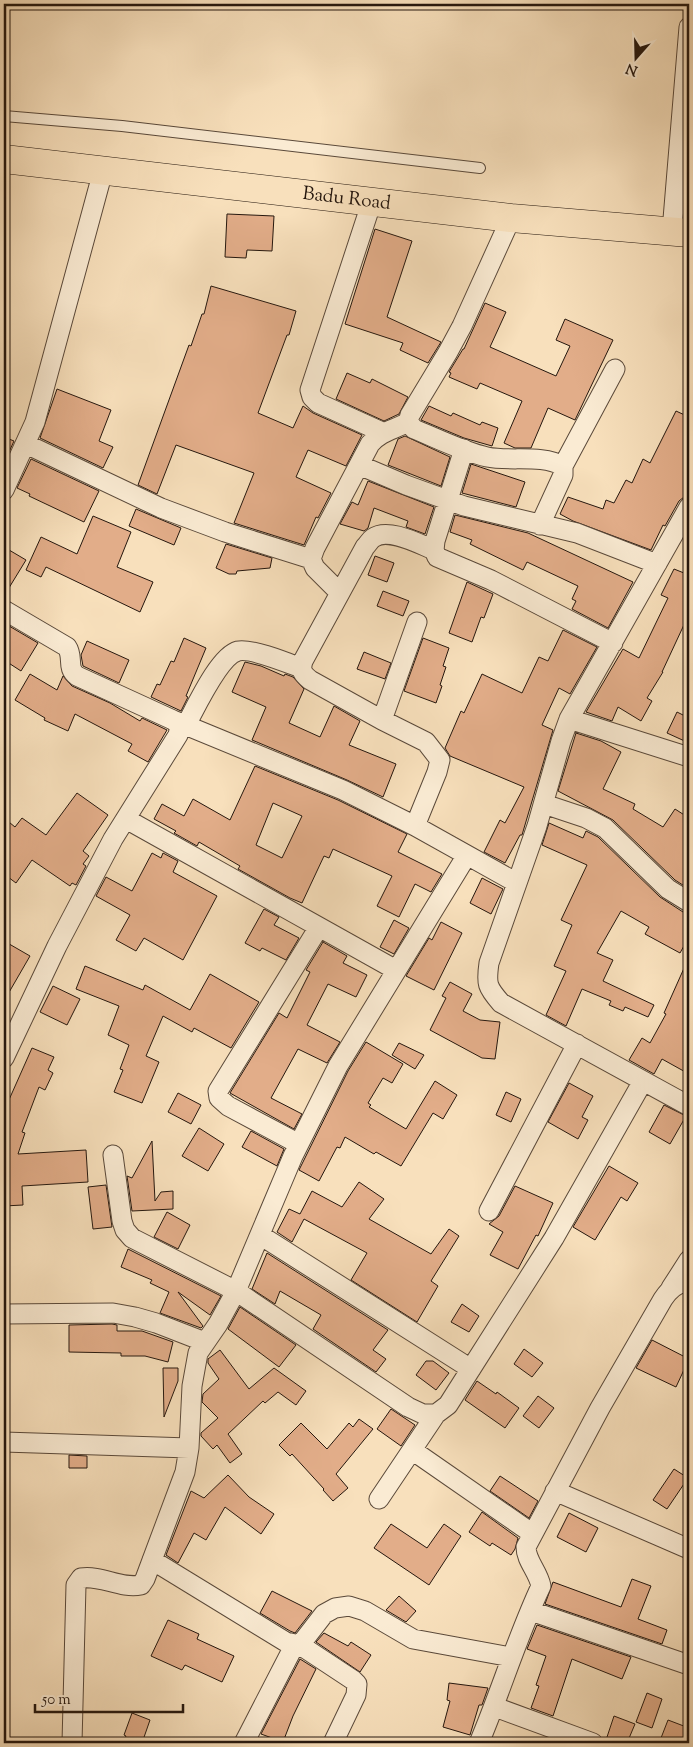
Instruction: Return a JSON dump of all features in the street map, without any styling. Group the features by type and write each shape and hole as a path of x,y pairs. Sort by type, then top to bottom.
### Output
{"main road":[{"name":"Badu Road","path":"4,159 511,218 681,232"}],"street":[{"path":"681,232 689,27"},
{"path":"4,490 35,422 103,171"},
{"path":"372,201 310,390 312,397 318,403 382,432"},
{"path":"340,593 315,568 311,559 319,538 370,444 382,432 399,428 408,422 410,415 462,326 511,218"},
{"path":"540,525 563,475 563,466 614,369"},
{"path":"408,422 414,429 484,457 514,460 542,459 554,461 563,466"},
{"path":"26,444 161,508 225,532 311,559"},
{"path":"464,449 434,550 437,557 491,580 613,642"},
{"path":"359,465 448,501 577,534 657,564"},
{"path":"689,507 569,719 560,741 544,804 489,963 487,980 491,992 501,1003 689,1106"},
{"path":"415,826 440,760 426,742 310,680 302,674 301,668 340,593 366,547 374,537 384,534 399,536 434,550"},
{"path":"4,612 67,646 70,651 71,672 77,676 179,723 343,790 415,826 517,883"},
{"path":"382,720 416,622"},
{"path":"5,1052 57,946 113,839 178,735 179,723 220,666 228,657 238,651 249,651 301,668"},
{"path":"569,719 689,757"},
{"path":"544,804 586,818 605,828 668,889 689,902"},
{"path":"126,819 396,970"},
{"path":"72,1743 76,1585 81,1578 90,1577 132,1587 141,1585 182,1481 189,1448 194,1366 198,1353 218,1324 236,1291 299,1144 338,1066 467,855"},
{"path":"299,1144 228,1106 219,1098 218,1090 319,927"},
{"path":"489,1211 577,1044"},
{"path":"379,1499 436,1414 448,1405 554,1238 643,1081"},
{"path":"113,1154 122,1221 125,1230 132,1238 236,1291 408,1407 423,1414 436,1414"},
{"path":"260,1235 471,1369"},
{"path":"479,1743 495,1707 512,1657 541,1586 538,1575 526,1555 526,1547 555,1491 658,1307 689,1260"},
{"path":"671,1288 686,1282 689,1283"},
{"path":"4,1312 113,1313 156,1323 205,1342"},
{"path":"4,1442 189,1448"},
{"path":"412,1450 532,1534"},
{"path":"555,1491 689,1549"},
{"path":"152,1560 286,1642 297,1644 357,1684 356,1695 333,1743"},
{"path":"244,1743 297,1644 324,1614 335,1608 348,1606 365,1611 413,1639 512,1657"},
{"path":"531,1610 689,1665"},
{"path":"495,1707 593,1743"}],"lane":[{"path":"4,116 122,126 480,168"}],"building":[{"path":"227,214 274,216 272,251 247,250 246,258 225,257"},
{"path":"375,229 412,241 387,317 441,342 428,363 400,350 403,343 345,324"},
{"path":"211,286 296,311 289,335 287,335 258,413 293,428 303,406 313,413 362,435 346,466 308,450 296,477 331,493 318,518 316,517 304,545 234,523 254,473 176,445 157,494 138,485 189,345 191,346 202,314 204,314"},
{"path":"485,303 506,312 490,347 556,376 570,346 556,340 565,319 613,340 575,420 548,408 531,448 515,448 504,443 522,401 480,383 477,389 449,377 451,373 449,372 464,349"},
{"path":"347,373 370,383 372,379 408,397 399,414 384,421 336,399"},
{"path":"57,389 111,410 99,441 113,447 103,468 40,438"},
{"path":"429,406 451,416 453,413 480,425 482,422 498,428 492,446 464,438 421,420"},
{"path":"676,411 689,417 689,496 679,501 665,526 663,525 651,550 573,521 560,514 568,497 603,509 606,500 614,503 626,480 632,483 643,459 650,463"},
{"path":"405,436 450,457 441,486 388,465 398,439"},
{"path":"4,437 14,441 4,463"},
{"path":"31,459 99,491 84,522 29,496 30,494 17,488"},
{"path":"471,464 525,482 516,507 462,493"},
{"path":"368,481 434,507 425,534 406,527 408,521 374,508 368,528 364,531 340,524 352,502 358,505"},
{"path":"136,509 181,528 174,545 129,526"},
{"path":"455,515 528,533 633,582 608,628 572,609 576,601 572,599 578,586 527,562 523,570 470,544 472,540 450,532"},
{"path":"93,516 131,532 117,567 153,582 140,612 46,567 41,577 26,570 41,537 77,554"},
{"path":"226,544 272,558 270,568 237,571 236,574 229,574 216,568"},
{"path":"4,547 26,560 4,596"},
{"path":"375,556 394,563 387,582 368,575"},
{"path":"674,569 689,575 689,614 663,672 647,698 652,701 641,721 618,707 612,721 586,712 623,649 639,658 668,598 661,595"},
{"path":"467,582 493,594 484,618 481,617 472,642 449,633"},
{"path":"383,591 409,601 403,616 377,606"},
{"path":"4,623 38,643 21,671 4,660"},
{"path":"563,630 597,647 570,694 559,688 542,725 553,730 522,835 520,835 505,863 484,852 500,820 505,823 524,787 450,756 445,748 461,711 464,713 482,674 522,693 539,657 548,661"},
{"path":"184,638 206,648 181,711 151,697 157,684 160,685 171,661 174,662"},
{"path":"423,638 449,648 443,666 446,667 440,685 442,686 436,703 404,691"},
{"path":"87,641 129,660 119,683 83,666 81,655"},
{"path":"364,652 391,663 385,679 357,669"},
{"path":"245,662 261,666 284,676 285,674 293,677 304,689 289,723 320,737 334,706 360,721 349,745 396,764 383,797 252,740 266,707 232,692"},
{"path":"30,674 57,690 63,676 72,686 110,703 140,721 142,718 167,730 148,762 128,751 132,744 75,714 68,731 44,720 45,718 15,700"},
{"path":"677,712 689,718 689,743 667,733"},
{"path":"576,733 601,741 621,752 603,789 635,804 633,809 663,827 675,809 689,818 689,889 675,880 613,820 558,791"},
{"path":"255,766 338,800 407,834 398,852 442,874 431,892 415,884 399,917 377,906 392,876 333,849 329,858 324,856 302,903 238,869 240,866 199,842 197,846 174,833 176,831 154,819 162,804 184,816 193,799 230,820","holes":["273,803 302,816 282,858 256,845"]},
{"path":"77,793 108,815 83,851 89,856 83,864 86,866 76,885 72,883 70,886 32,860 16,883 4,874 4,818 15,827 22,818 46,835"},
{"path":"549,823 583,838 586,831 598,837 660,897 683,912 689,913 689,937 680,953 645,934 649,927 621,911 597,953 613,960 603,981 654,1005 648,1017 625,1007 623,1011 609,1005 611,1001 582,989 566,1026 546,1015 566,971 554,966 572,925 561,920 587,865 542,845"},
{"path":"152,853 161,858 163,853 178,861 173,872 217,896 183,960 144,938 136,951 116,940 130,915 96,896 106,877 132,891"},
{"path":"482,878 503,889 491,914 470,903"},
{"path":"264,909 279,917 274,925 299,938 286,960 262,948 260,951 245,943"},
{"path":"394,920 409,928 394,954 380,947"},
{"path":"441,922 462,933 434,990 406,976 429,938 432,940"},
{"path":"4,941 30,956 4,1001"},
{"path":"323,942 347,956 343,963 367,975 356,997 328,984 307,1025 340,1042 327,1063 298,1049 271,1098 302,1114 294,1129 230,1093 279,1013 287,1018 310,972 306,970"},
{"path":"689,957 689,1074 662,1059 654,1074 629,1060 642,1038 650,1043 666,1014 664,1013"},
{"path":"85,966 143,990 145,985 190,1010 210,974 259,1002 231,1048 194,1028 192,1032 163,1016 146,1056 159,1062 142,1103 114,1092 123,1070 120,1069 129,1045 108,1035 119,1006 76,989"},
{"path":"450,982 472,994 463,1011 480,1020 500,1022 495,1059 482,1058 430,1030 446,998 442,996"},
{"path":"53,986 80,999 67,1025 40,1012"},
{"path":"366,1042 403,1064 392,1083 383,1078 368,1103 371,1105 369,1107 406,1129 435,1081 457,1095 443,1119 433,1113 401,1166 376,1152 374,1154 345,1137 340,1148 337,1147 319,1181 299,1170 348,1071"},
{"path":"399,1043 424,1055 415,1069 392,1055"},
{"path":"32,1048 54,1057 48,1070 53,1073 45,1090 39,1087 22,1132 25,1133 18,1154 86,1150 88,1182 22,1186 23,1205 4,1206 4,1100 8,1102"},
{"path":"569,1083 593,1096 582,1117 588,1120 578,1139 548,1122"},
{"path":"506,1092 521,1099 511,1122 496,1115"},
{"path":"178,1093 201,1105 191,1124 168,1112"},
{"path":"664,1105 686,1116 670,1144 649,1132"},
{"path":"199,1128 224,1144 208,1171 182,1156"},
{"path":"251,1131 284,1149 277,1166 242,1147"},
{"path":"152,1141 155,1201 161,1192 173,1191 173,1209 132,1211 127,1176 132,1178"},
{"path":"609,1166 638,1183 627,1201 621,1197 595,1240 573,1227"},
{"path":"359,1182 384,1199 369,1219 431,1254 449,1229 459,1236 431,1281 438,1286 417,1322 351,1280 367,1253 304,1219 292,1242 277,1232 289,1209 300,1214 312,1191 342,1207"},
{"path":"106,1185 112,1227 93,1229 88,1187"},
{"path":"515,1186 553,1203 538,1236 536,1235 518,1269 490,1255 503,1232 489,1224 499,1216"},
{"path":"167,1212 190,1225 178,1249 154,1237"},
{"path":"128,1249 221,1296 210,1315 178,1292 203,1326 201,1328 160,1313 169,1292 150,1283 152,1280 121,1267"},
{"path":"267,1253 388,1330 373,1350 386,1359 376,1372 313,1329 321,1315 280,1291 275,1304 252,1289"},
{"path":"462,1304 479,1316 469,1332 451,1322"},
{"path":"240,1307 296,1345 279,1367 228,1329"},
{"path":"69,1325 117,1325 117,1331 142,1331 173,1342 168,1362 145,1356 121,1356 121,1353 69,1352"},
{"path":"652,1340 689,1359 676,1387 636,1368"},
{"path":"524,1349 543,1363 532,1377 514,1364"},
{"path":"220,1350 249,1389 274,1368 306,1391 296,1405 278,1392 265,1403 263,1401 228,1434 242,1454 230,1463 217,1445 213,1449 201,1436 201,1433 218,1418 202,1402 203,1394 219,1379 208,1363 208,1359"},
{"path":"426,1361 433,1361 449,1373 436,1390 416,1375"},
{"path":"163,1368 178,1368 178,1381 164,1417"},
{"path":"477,1381 496,1394 497,1392 519,1408 505,1428 465,1400"},
{"path":"538,1396 554,1408 539,1428 523,1416"},
{"path":"391,1409 415,1425 401,1446 377,1429"},
{"path":"359,1419 373,1429 336,1474 348,1488 333,1501 292,1454 290,1456 279,1445 301,1423 327,1449 349,1423 353,1427"},
{"path":"69,1455 87,1456 87,1468 69,1468"},
{"path":"674,1469 688,1478 667,1509 653,1500"},
{"path":"228,1475 249,1497 274,1514 261,1534 225,1507 206,1540 194,1533 178,1563 166,1555 191,1491 204,1498"},
{"path":"500,1476 538,1501 529,1518 490,1491"},
{"path":"482,1512 518,1538 511,1555 492,1543 490,1546 469,1532"},
{"path":"569,1513 598,1528 586,1552 557,1537"},
{"path":"391,1524 427,1548 444,1524 461,1536 429,1585 374,1548"},
{"path":"632,1579 651,1586 638,1619 667,1630 662,1644 545,1604 553,1582 621,1607"},
{"path":"272,1591 312,1611 295,1633 260,1613"},
{"path":"399,1596 416,1611 406,1622 386,1610"},
{"path":"168,1620 199,1634 197,1639 234,1656 222,1682 185,1665 182,1670 151,1656"},
{"path":"537,1625 631,1657 622,1679 572,1659 553,1716 531,1708 539,1686 536,1685 546,1656 527,1649"},
{"path":"324,1633 348,1646 351,1642 371,1655 360,1672 316,1642"},
{"path":"300,1659 316,1669 293,1716 283,1742 261,1734"},
{"path":"449,1683 488,1688 482,1705 479,1705 470,1735 443,1727 450,1701 447,1700"},
{"path":"647,1693 662,1699 652,1728 636,1722"},
{"path":"132,1713 150,1720 142,1743 123,1743"},
{"path":"614,1716 635,1724 627,1743 605,1743"},
{"path":"668,1720 689,1728 689,1743 676,1743 661,1738"}]}
